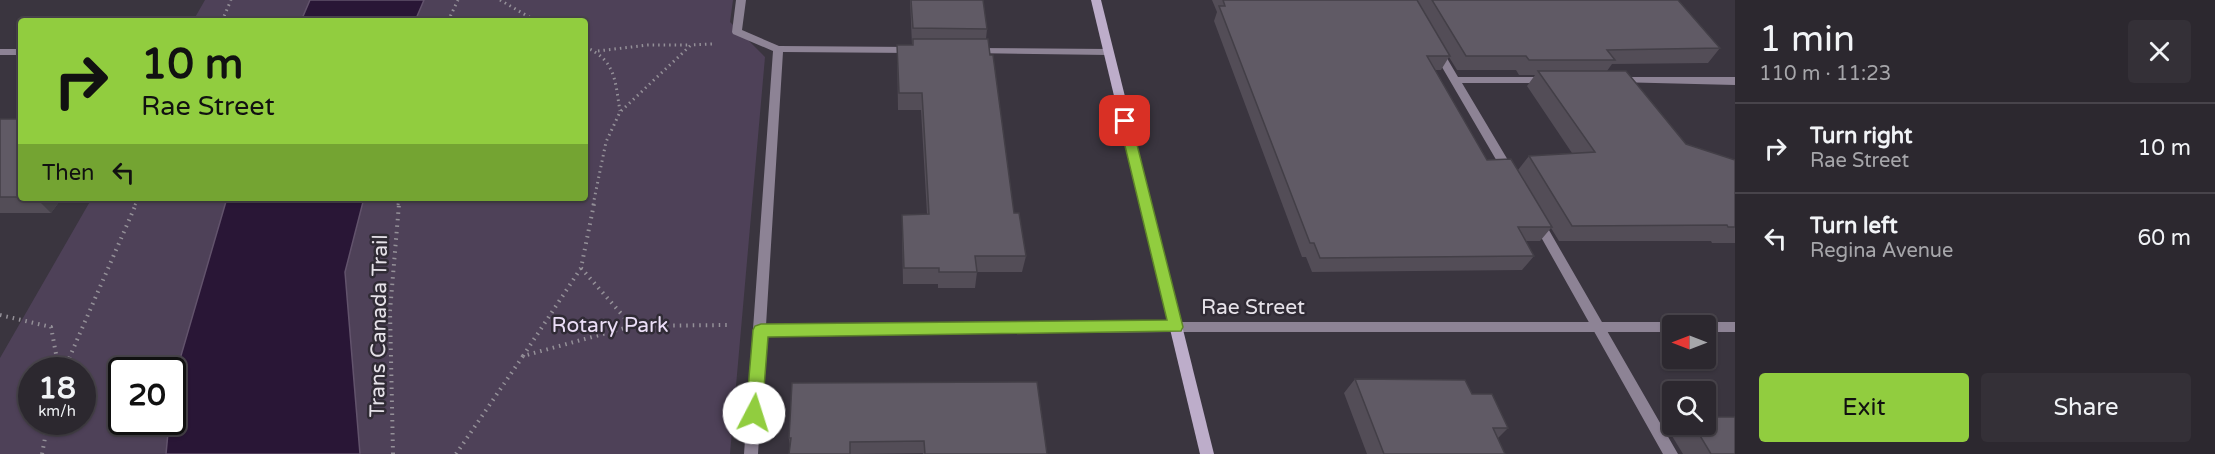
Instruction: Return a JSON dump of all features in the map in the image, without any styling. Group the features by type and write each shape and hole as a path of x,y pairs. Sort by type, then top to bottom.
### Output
{"street":[{"path":"741,0 737,32 778,49 920,50"},
{"path":"1096,0 1207,454"},
{"path":"1431,40 1515,183"},
{"path":"751,454 778,49"},
{"path":"967,51 1108,52"},
{"path":"0,52 18,52"},
{"path":"1454,80 1560,80"},
{"path":"1606,80 1735,81"},
{"path":"1533,214 1671,454"},
{"name":"Rae Street","path":"761,330 1662,327"},
{"path":"1716,327 1735,327"}],"path":[{"path":"223,18 231,0"},
{"path":"449,18 458,0"},
{"path":"500,0 531,18"},
{"path":"588,48 598,51 648,45 735,44 737,32"},
{"path":"456,454 581,268 606,142 620,112 691,45"},
{"path":"598,51 609,62 620,112"},
{"path":"70,357 137,201"},
{"name":"Trans Canada Trail","path":"393,454 390,311 399,201"},
{"path":"581,268 632,326"},
{"path":"0,315 51,327 57,357"},
{"path":"523,356 632,326 743,325 761,330"},
{"path":"42,454 46,435"}],"green space":[{"path":"205,0 310,0 302,18 195,18"},
{"name":"Rotary Park","path":"424,0 733,0 730,22 765,57 730,454 360,454 345,272 363,201 588,201 588,18 416,18"},
{"path":"90,201 226,201 181,357 108,357 108,435 168,435 166,454 0,454 0,358"}],"shaded area":[{"path":"310,0 424,0 416,18 302,18"},
{"path":"226,201 363,201 345,272 360,454 166,454 168,435 186,435 186,357 181,357"}],"building":[{"path":"911,0 983,0 987,29 913,28"},
{"path":"1223,0 1417,0 1450,56 1427,56 1487,160 1511,159 1552,227 1518,227 1534,256 1320,258 1314,243 1310,243 1219,6 1225,6"},
{"path":"1432,0 1678,0 1720,48 1607,50 1615,60 1529,60 1526,56 1466,56"},
{"path":"913,39 988,39 990,55 993,55 1014,213 1019,213 1026,256 975,256 977,272 939,272 939,268 904,268 902,215 929,214 922,93 899,93 897,45 913,45"},
{"path":"1538,71 1626,71 1686,144 1735,160 1735,227 1727,225 1572,226 1529,156 1595,152"},
{"path":"0,119 18,119 18,197 0,197"},
{"path":"1355,379 1465,380 1472,394 1492,394 1508,428 1493,428 1505,454 1384,454"},
{"path":"1037,382 1047,454 925,454 924,441 850,442 850,454 789,454 792,383"},
{"path":"1716,417 1735,417 1735,454 1711,454 1700,435 1716,435"}],"route":[{"path":"754,413 761,330 1176,327 1125,121"}]}
